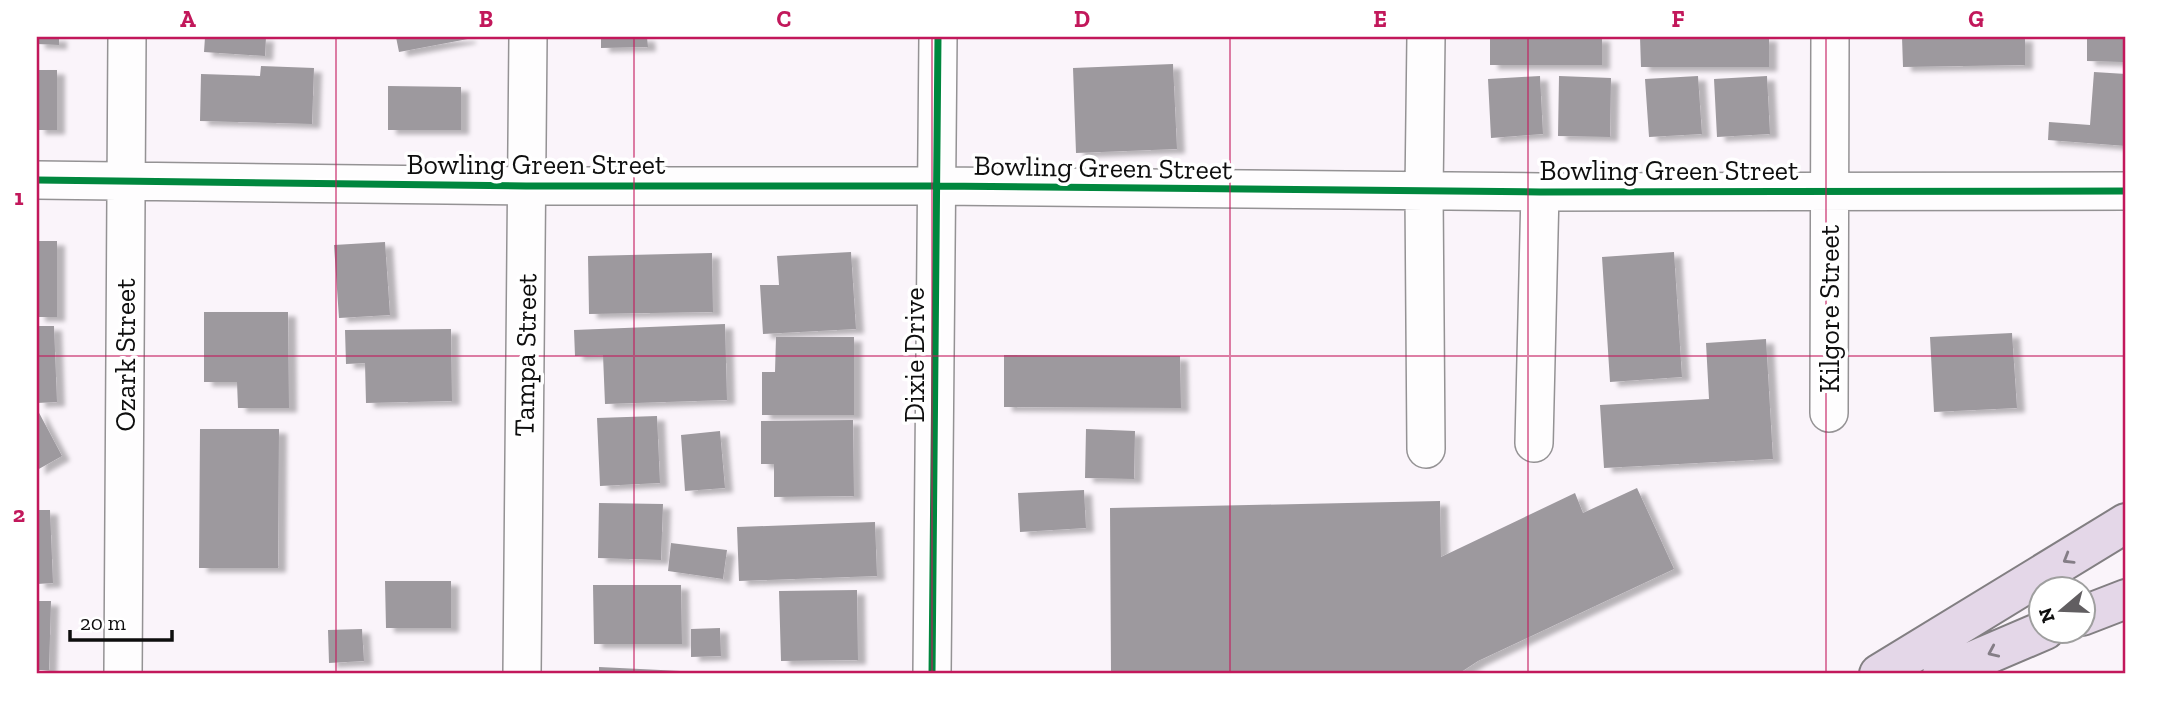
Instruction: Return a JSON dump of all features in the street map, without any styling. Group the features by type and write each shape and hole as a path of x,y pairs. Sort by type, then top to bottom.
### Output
{"highway":[{"path":"1879,674 2126,523"},
{"path":"2096,611 2126,599"},
{"path":"1942,674 2026,639"}],"street":[{"name":"Ozark Street","path":"122,674 127,37"},
{"name":"Tampa Street","path":"522,674 528,37"},
{"name":"Dixie Drive","path":"932,674 938,37"},
{"path":"1426,37 1426,449"},
{"name":"Kilgore Street","path":"1829,413 1830,37"},
{"name":"Bowling Green Street","path":"37,180 1424,192 2126,191"},
{"path":"1534,443 1540,192"}],"building":[{"path":"37,37 59,37 59,45 37,44"},
{"path":"205,37 266,37 265,56 204,52"},
{"path":"396,37 468,37 468,39 399,52"},
{"path":"601,37 647,37 648,47 601,48"},
{"path":"1490,37 1602,37 1602,65 1490,65"},
{"path":"1640,37 1769,37 1769,67 1641,67"},
{"path":"1902,37 2025,37 2025,65 1903,67"},
{"path":"2087,37 2124,37 2123,62 2087,61"},
{"path":"1173,64 1177,149 1076,153 1073,68"},
{"path":"261,66 314,68 312,124 200,121 201,74 260,76"},
{"path":"37,70 57,70 57,130 37,130"},
{"path":"2094,72 2126,74 2126,146 2048,140 2049,122 2090,125"},
{"path":"1540,76 1543,134 1491,138 1488,79"},
{"path":"1559,76 1611,78 1610,137 1558,136"},
{"path":"1698,76 1702,134 1649,137 1645,79"},
{"path":"1767,76 1770,134 1717,137 1714,79"},
{"path":"388,86 461,87 461,130 388,130"},
{"path":"37,241 57,241 57,317 37,317"},
{"path":"385,242 390,315 339,318 334,245"},
{"path":"851,252 856,329 763,334 760,285 779,285 777,256"},
{"path":"1674,252 1682,377 1610,382 1602,257"},
{"path":"712,253 713,312 589,314 588,256"},
{"path":"204,312 288,312 289,408 238,408 237,382 204,382"},
{"path":"725,324 727,400 605,404 603,355 575,356 574,330"},
{"path":"37,326 54,326 57,402 37,403"},
{"path":"451,329 452,401 366,403 365,363 346,364 345,330"},
{"path":"2012,333 2017,408 1934,412 1930,337"},
{"path":"776,337 854,337 854,415 762,415 762,372 775,372"},
{"path":"1766,339 1773,459 1604,468 1600,405 1709,399 1706,343"},
{"path":"1004,355 1180,356 1181,408 1004,407"},
{"path":"37,409 62,456 37,470"},
{"path":"657,416 660,483 600,486 597,418"},
{"path":"853,420 854,496 774,497 774,464 761,464 761,421"},
{"path":"200,429 279,429 278,568 199,568"},
{"path":"1086,429 1135,431 1134,479 1085,478"},
{"path":"720,431 725,488 685,491 681,435"},
{"path":"1637,488 1674,569 1478,661 1458,674 1111,674 1110,508 1440,501 1441,557 1575,493 1583,513"},
{"path":"1084,490 1086,528 1020,532 1018,493"},
{"path":"599,503 663,504 661,560 598,558"},
{"path":"37,510 50,510 53,583 37,584"},
{"path":"875,522 877,576 739,581 737,527"},
{"path":"671,543 727,550 723,579 668,571"},
{"path":"385,581 451,581 451,628 386,628"},
{"path":"593,585 681,585 682,644 594,644"},
{"path":"857,590 858,660 781,661 779,591"},
{"path":"37,601 51,601 49,670 37,670"},
{"path":"720,628 721,656 691,657 691,629"},
{"path":"362,629 364,661 329,663 328,630"},
{"path":"599,667 681,671 681,674 599,674"}],"cycle path":[{"path":"932,674 938,37"},
{"path":"37,180 1540,192 2126,191"}]}
